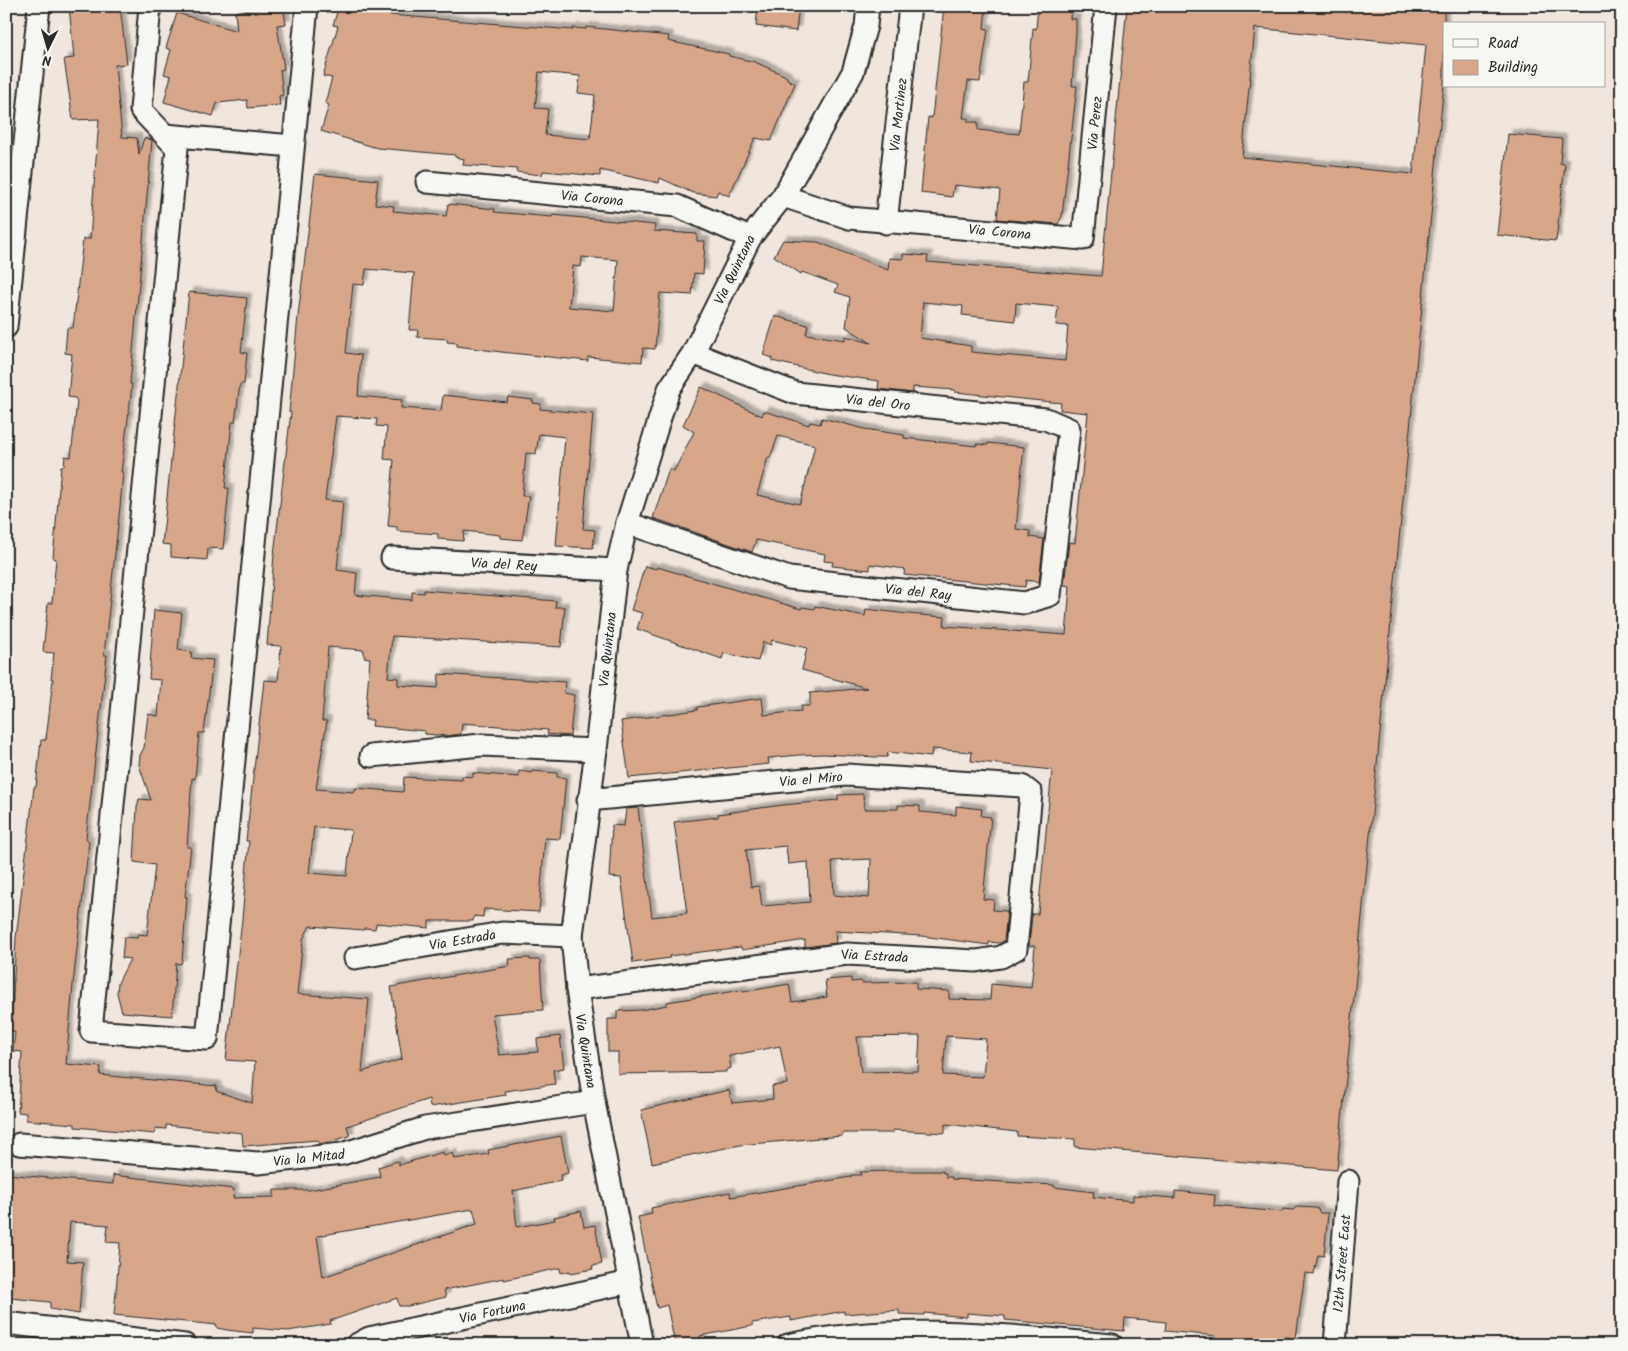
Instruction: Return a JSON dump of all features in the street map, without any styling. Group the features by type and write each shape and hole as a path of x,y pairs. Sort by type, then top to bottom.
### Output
{"street":[{"path":"6,327 39,6"},
{"path":"150,6 141,110 177,148 91,1031 207,1039 307,6"},
{"name":"Via Quintana","path":"642,1345 594,1102 577,989 572,936 588,800 596,750 616,570 627,523 669,390 693,353 750,238 783,196 853,72 866,26 868,6"},
{"name":"Via Martinez","path":"886,222 910,6"},
{"name":"Via Perez","path":"1083,239 1106,6"},
{"path":"165,135 293,146"},
{"name":"Via Corona","path":"427,182 677,206 750,238"},
{"name":"Via Corona","path":"783,196 850,218 1083,239"},
{"name":"Via del Oro","path":"693,353 795,394 1046,419 1069,429"},
{"name":"Via del Ray","path":"627,523 789,578 1025,603 1050,595 1069,429"},
{"name":"Via del Rey","path":"392,558 616,570"},
{"path":"371,756 481,745 596,750"},
{"name":"Via el Miro","path":"588,800 846,775 1022,786 1031,793"},
{"name":"Via Estrada","path":"577,989 847,954 976,961 1001,957 1016,949 1031,793"},
{"name":"Via Estrada","path":"355,958 502,933 572,936"},
{"name":"Via la Mitad","path":"19,1144 258,1163 342,1154 425,1128 594,1102"},
{"name":"12th Street East","path":"1335,1345 1348,1182"},
{"name":"Via Fortuna","path":"356,1345 369,1338 630,1282"},
{"path":"6,1323 185,1345"},
{"path":"788,1345 826,1336 968,1332 1112,1345"}],"building":[{"path":"69,6 120,6 127,64 115,65 122,137 137,138 139,154 144,138 152,140 130,384 132,384 121,472 123,472 120,507 104,655 107,655 86,838 89,842 66,1064 101,1067 100,1075 217,1086 216,1091 252,1103 255,1062 226,1060 242,919 249,841 246,841 264,680 278,681 281,646 267,645 274,554 291,412 289,412 298,316 315,174 378,180 375,204 394,206 393,211 446,216 448,204 495,209 494,212 552,217 553,215 655,225 654,231 697,234 697,241 705,241 703,274 694,273 692,295 660,293 655,349 643,348 642,362 588,357 588,361 501,352 457,346 457,343 447,342 448,339 417,337 418,330 409,330 414,273 366,269 364,285 353,284 346,353 361,355 358,396 402,400 401,408 441,411 443,395 507,402 508,397 533,400 533,403 541,404 540,409 593,414 583,529 595,530 593,548 556,546 565,437 539,434 536,454 526,453 522,496 529,496 522,540 500,538 500,535 464,531 463,541 438,539 438,534 397,531 397,527 388,526 394,460 384,459 387,427 376,426 377,419 336,416 325,500 343,502 337,570 357,573 355,595 412,600 412,592 424,593 424,590 556,601 555,607 565,607 561,647 392,636 388,677 398,678 398,685 438,688 439,674 565,682 564,693 574,695 570,736 547,734 548,730 462,723 461,734 447,736 425,734 425,731 372,726 373,720 365,720 370,658 364,657 364,650 328,647 322,721 327,721 316,789 354,792 356,788 403,792 404,777 462,780 462,776 473,777 473,773 519,777 519,771 532,773 532,771 557,773 557,777 566,778 560,839 545,838 539,912 484,909 483,917 474,916 473,921 429,921 429,928 376,923 375,929 364,928 364,930 310,926 303,939 297,994 369,999 362,1072 402,1059 391,987 510,966 509,959 530,958 530,960 540,960 543,1010 492,1014 499,1055 538,1052 537,1039 560,1036 564,1068 553,1070 555,1084 505,1091 506,1095 430,1107 429,1099 347,1126 350,1136 320,1144 318,1140 243,1146 242,1133 166,1125 166,1129 156,1128 155,1134 75,1127 75,1124 26,1120 26,1113 18,1112 22,1052 13,1051 15,1032 11,1031 16,938 34,787 36,787 41,740 46,740 53,679 51,679 54,653 43,652 48,603 52,603 56,559 53,558 61,466 64,466 65,456 71,457 77,401 75,398 68,397 72,354 65,353 67,328 73,328 83,239 90,239 99,119 73,120 64,59 74,58","holes":["582,257 618,260 614,311 569,307 573,266 581,267","314,827 351,830 347,876 309,873"]},
{"path":"259,6 283,6 286,24 277,25 284,69 280,70 283,95 279,96 280,105 248,108 247,100 217,103 213,116 164,102 171,76 164,74 171,50 166,48 177,13 237,31 235,12 259,9"},
{"path":"339,6 392,6 390,15 573,30 573,28 586,29 586,27 669,36 668,41 729,54 729,56 755,62 786,76 788,80 795,83 771,141 755,138 729,196 718,191 716,196 693,193 660,178 659,183 600,170 600,176 543,171 542,175 516,172 517,169 463,165 464,159 455,157 455,155 377,148 321,131 329,105 325,103 332,78 323,76 338,26 333,25","holes":["539,72 580,76 578,93 595,95 590,139 545,135 548,109 535,108"]},
{"path":"758,6 799,6 796,31 756,26"},
{"path":"944,6 986,6 984,28 988,29 980,82 968,81 963,118 968,118 968,122 978,122 978,130 1019,134 1024,82 1028,82 1033,28 1036,29 1038,6 1071,6 1070,19 1076,19 1072,86 1077,86 1062,216 1058,224 997,219 1000,190 954,185 952,197 921,193 928,117 932,118"},
{"path":"1127,6 1444,6 1444,88 1337,1170 1075,1147 1075,1139 1017,1136 1017,1132 945,1124 945,1133 893,1130 893,1133 842,1133 842,1136 740,1145 652,1163 641,1110 729,1090 732,1103 773,1099 772,1086 787,1084 780,1046 729,1056 731,1068 726,1070 726,1072 618,1074 618,1052 608,1052 608,1019 617,1019 617,1011 641,1010 667,1005 667,1002 789,984 792,1002 827,997 825,980 851,978 851,982 861,981 862,983 916,982 916,989 949,991 949,999 990,1000 991,984 1031,988 1035,946 1029,946 1032,914 1038,914 1052,770 971,761 972,752 932,749 931,757 888,752 887,757 824,754 799,755 768,758 769,764 629,778 621,721 697,710 697,707 762,698 764,715 801,711 801,706 810,706 810,693 867,688 802,670 807,648 772,640 771,645 763,642 758,661 724,653 722,659 637,629 642,613 631,610 645,566 656,569 657,567 801,609 802,607 814,609 815,606 865,616 866,609 945,617 944,626 1066,635 1070,586 1064,585 1069,542 1075,543 1088,413 1060,410 1061,403 955,392 955,390 913,387 913,393 878,389 879,381 828,374 772,361 773,358 763,355 775,316 808,325 806,334 845,340 845,336 871,343 846,327 850,297 835,292 838,285 802,272 801,274 774,256 783,240 818,242 888,270 889,258 903,259 903,254 928,256 927,262 1101,276","holes":["1255,28 1426,45 1413,174 1242,157","923,302 963,306 962,315 1015,321 1016,303 1058,307 1056,325 1068,326 1065,361 971,352 971,346 920,338","920,1036 918,1071 861,1072 857,1037","946,1036 986,1039 983,1077 943,1075"]},
{"path":"1508,134 1562,139 1560,163 1565,164 1556,241 1497,235"},
{"path":"189,292 247,298 241,352 247,353 244,384 240,384 235,422 232,422 225,488 229,488 223,549 208,548 207,560 171,557 171,545 162,544"},
{"path":"701,387 762,416 764,411 809,425 810,422 820,424 822,418 865,429 904,435 904,438 976,446 976,444 988,445 988,443 1024,447 1016,529 1030,531 1030,537 1044,539 1039,582 1026,580 1025,587 904,575 905,569 870,564 870,570 832,566 833,562 824,561 825,554 756,540 752,552 653,518 669,469 674,471 694,432 683,425","holes":["778,436 815,445 800,504 757,495 768,457 770,458"]},
{"path":"154,610 182,613 178,650 192,652 191,658 213,660 204,733 199,733 195,779 192,778 187,847 191,847 185,897 187,897 182,961 181,964 176,963 172,1016 122,1012 117,993 118,983 130,959 122,958 124,937 137,938 138,934 147,935 155,865 134,862 139,799 151,800 139,765 140,755 144,748 148,714 158,716 161,680 149,679"},
{"path":"863,794 864,809 898,809 898,805 920,806 920,812 956,815 956,806 982,809 981,816 991,817 983,899 994,900 993,910 1007,911 1004,941 1000,943 989,942 989,945 922,936 835,931 836,943 805,947 805,940 742,950 741,947 669,956 670,958 633,963 621,878 609,877 612,825 624,826 626,809 638,808 652,917 687,913 674,822 718,817 718,814 782,805 838,800 838,795","holes":["786,846 788,864 808,862 810,902 762,906 759,886 751,887 746,850","871,859 869,898 834,895 832,861"]},
{"path":"561,1136 568,1173 560,1175 561,1181 513,1191 517,1227 555,1220 554,1217 581,1211 584,1227 595,1225 602,1264 592,1266 593,1269 571,1273 570,1271 561,1273 560,1268 444,1290 446,1297 408,1306 399,1306 397,1298 330,1321 331,1324 288,1331 253,1328 253,1333 217,1328 217,1325 114,1315 120,1243 106,1242 108,1225 70,1222 67,1261 83,1262 79,1314 50,1309 50,1302 11,1298 11,1296 6,1295 8,1228 6,1227 6,1174 113,1184 113,1175 234,1189 233,1198 274,1197 274,1190 309,1190 380,1177 378,1167 398,1161 399,1165 443,1152 444,1156 452,1153 454,1159 489,1154 488,1150","holes":["473,1209 477,1224 323,1277 317,1236"]},
{"path":"943,1171 943,1173 946,1173 946,1177 952,1177 952,1179 1054,1185 1054,1187 1094,1192 1093,1197 1133,1201 1133,1195 1175,1198 1175,1191 1215,1195 1214,1206 1282,1212 1283,1209 1293,1210 1296,1207 1317,1208 1320,1213 1328,1213 1324,1256 1318,1255 1314,1274 1305,1273 1296,1338 1286,1337 1285,1345 1215,1341 1216,1336 1165,1331 1166,1322 1125,1318 1124,1331 1005,1320 1005,1316 967,1313 967,1317 924,1313 924,1315 899,1314 899,1310 844,1314 844,1311 791,1321 791,1317 752,1323 752,1326 700,1336 701,1342 675,1345 667,1305 657,1308 638,1217 652,1214 651,1208 730,1192 731,1197 851,1177 851,1175 861,1175 860,1172"}]}
